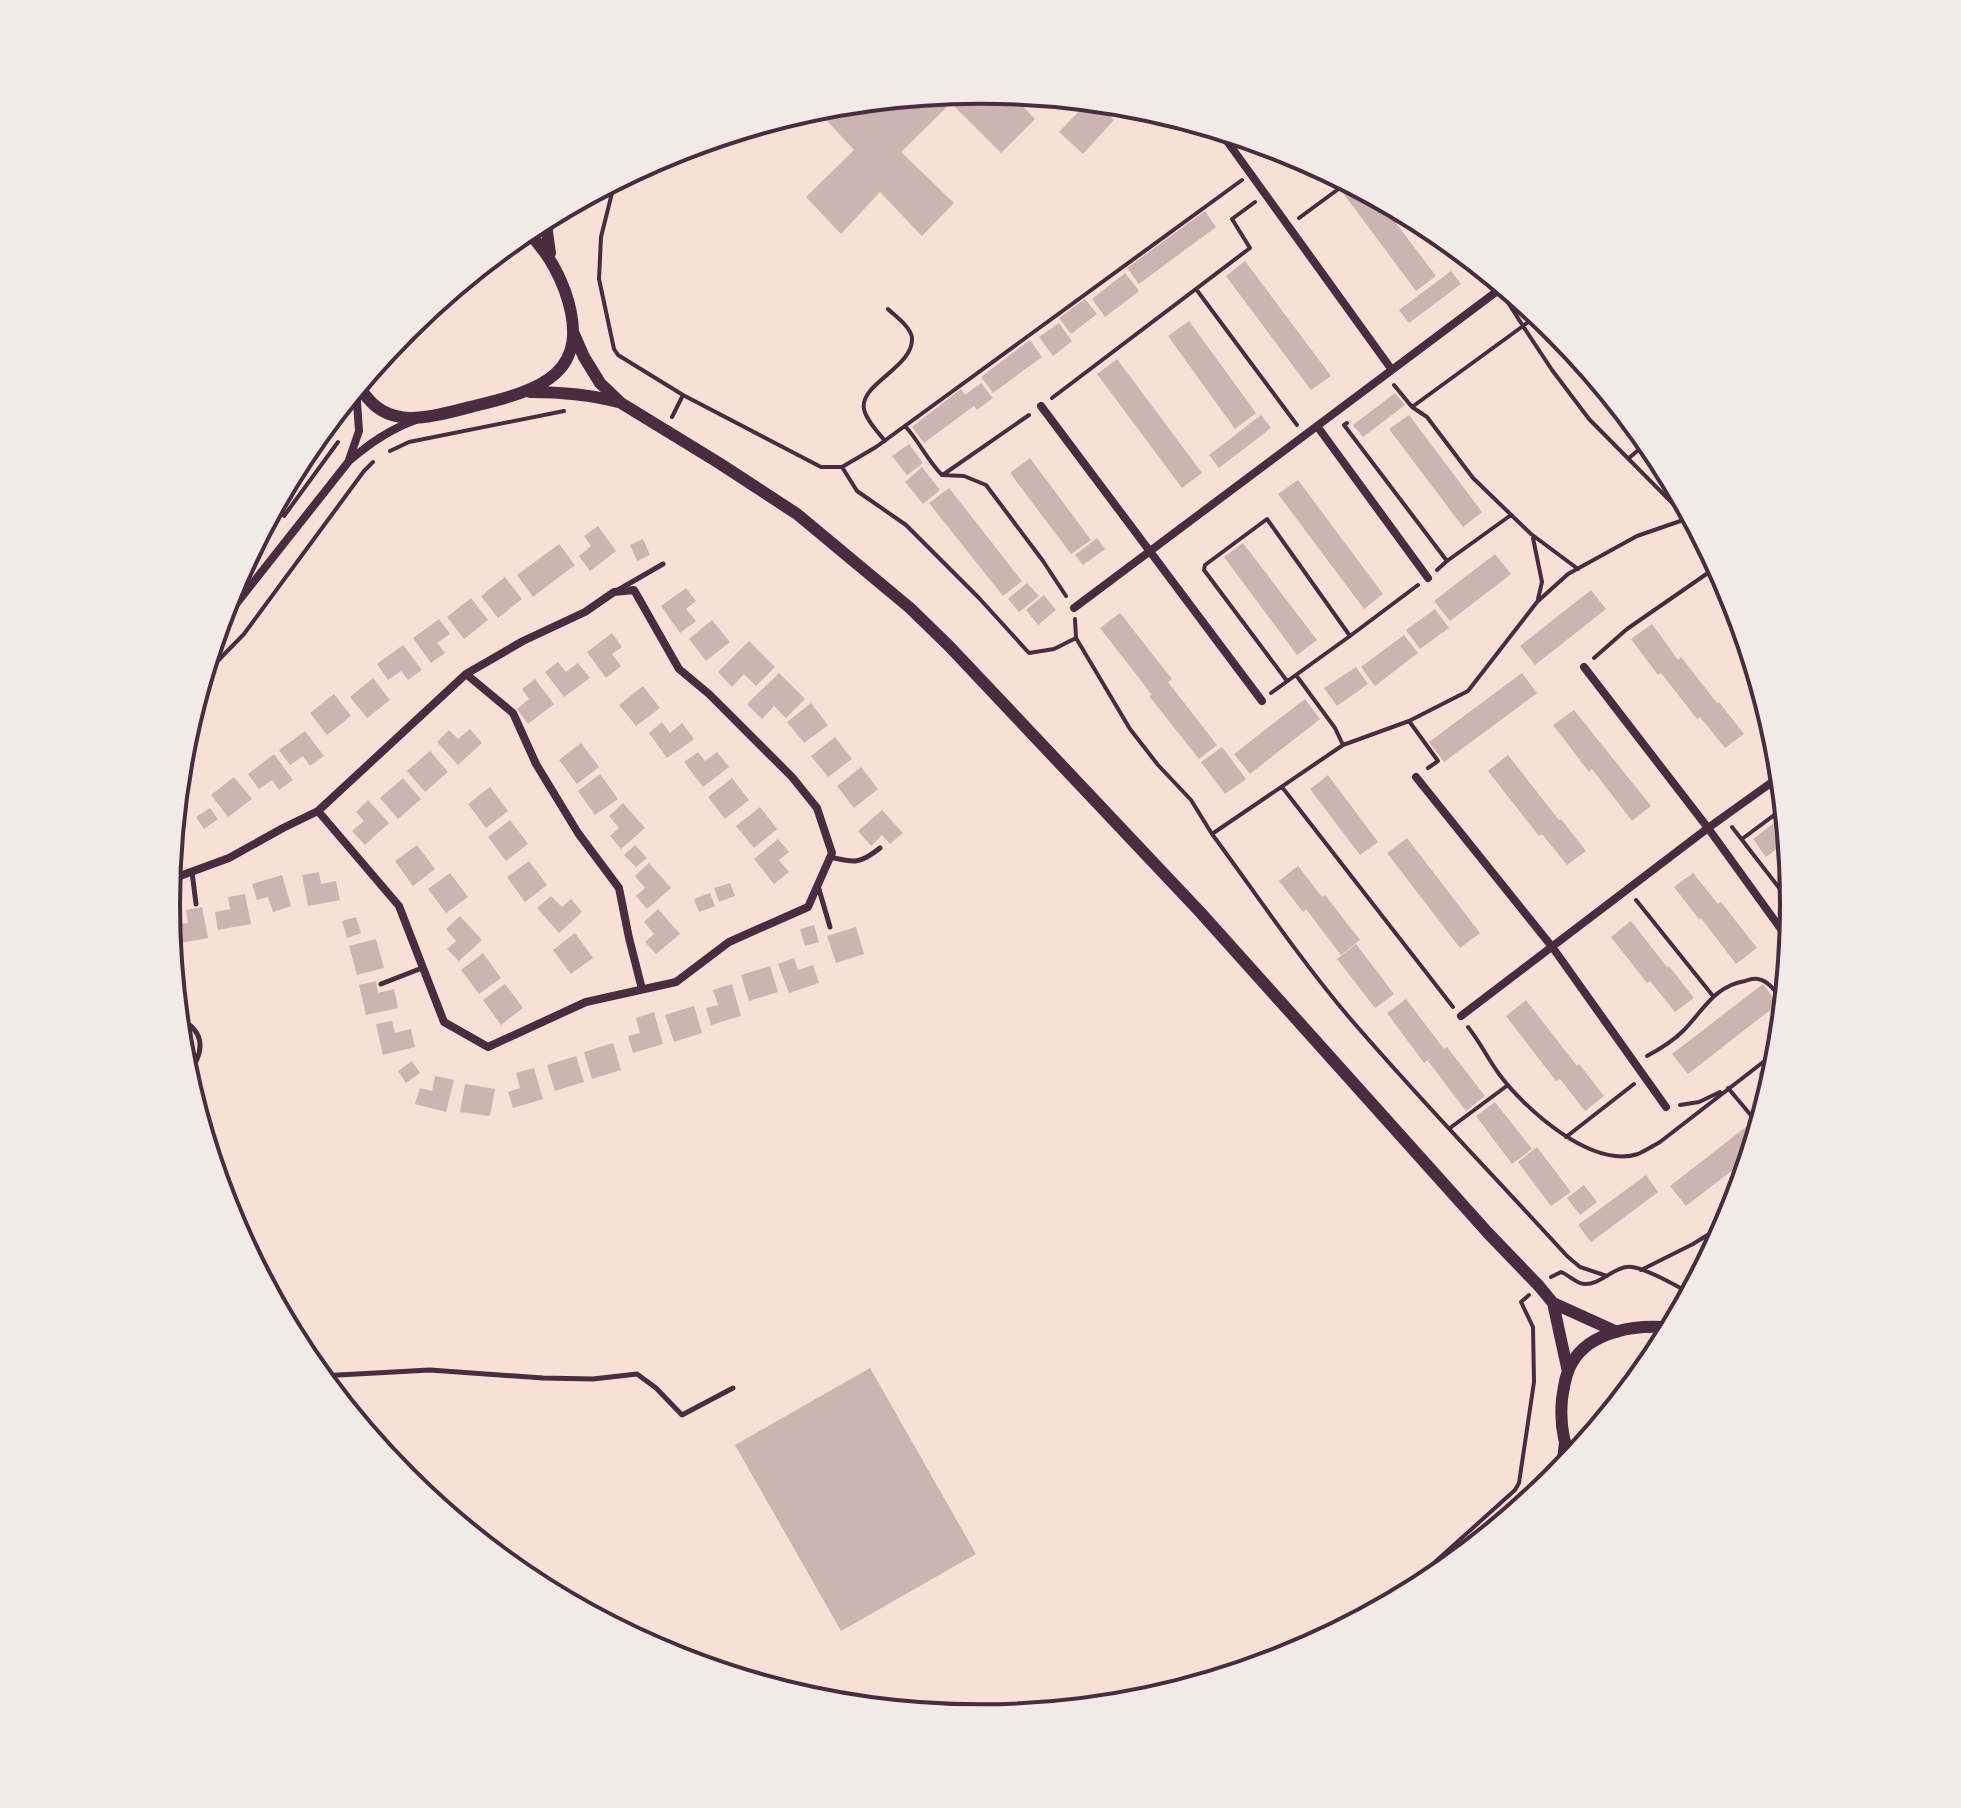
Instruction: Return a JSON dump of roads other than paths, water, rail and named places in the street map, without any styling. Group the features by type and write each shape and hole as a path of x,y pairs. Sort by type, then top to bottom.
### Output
{"street":[{"path":"1230,144 1392,370"},
{"path":"547,232 551,260"},
{"path":"364,396 383,411 402,418 428,416 525,392 561,370 570,352 573,332 569,302 551,260 536,239"},
{"path":"1074,608 1495,292"},
{"path":"573,332 600,383 621,403 797,514 899,598 949,646 1201,913 1553,1303 1617,1332"},
{"path":"525,392 590,395 621,403"},
{"path":"349,461 359,431 358,403"},
{"path":"1041,406 1262,701"},
{"path":"241,598 349,461 369,443 394,428 428,416"},
{"path":"1317,426 1428,578"},
{"path":"181,876 229,858 318,811 466,674 523,641 585,612 614,592 634,590 679,669 772,756 817,808 832,853 808,907 729,942 676,982 586,1002 488,1047 444,1022 399,906 318,811"},
{"path":"1584,667 1780,927"},
{"path":"466,674 513,713 536,764 578,833 619,888 642,989"},
{"path":"1416,777 1553,948 1666,1107"},
{"path":"1461,1016 1771,783"},
{"path":"1553,1303 1568,1372"},
{"path":"1562,1452 1564,1382 1573,1361 1588,1345 1605,1334 1639,1327 1659,1328"},
{"path":"1564,1439 1567,1447"}],"lane":[{"path":"614,592 663,564"},
{"path":"830,857 848,861 865,860 880,848"},
{"path":"192,872 196,904"},
{"path":"818,885 830,927"},
{"path":"381,984 422,968"},
{"path":"190,1026 201,1047 197,1063"},
{"path":"335,1375 430,1370 593,1379 637,1374 656,1388 682,1415 733,1388"}]}
